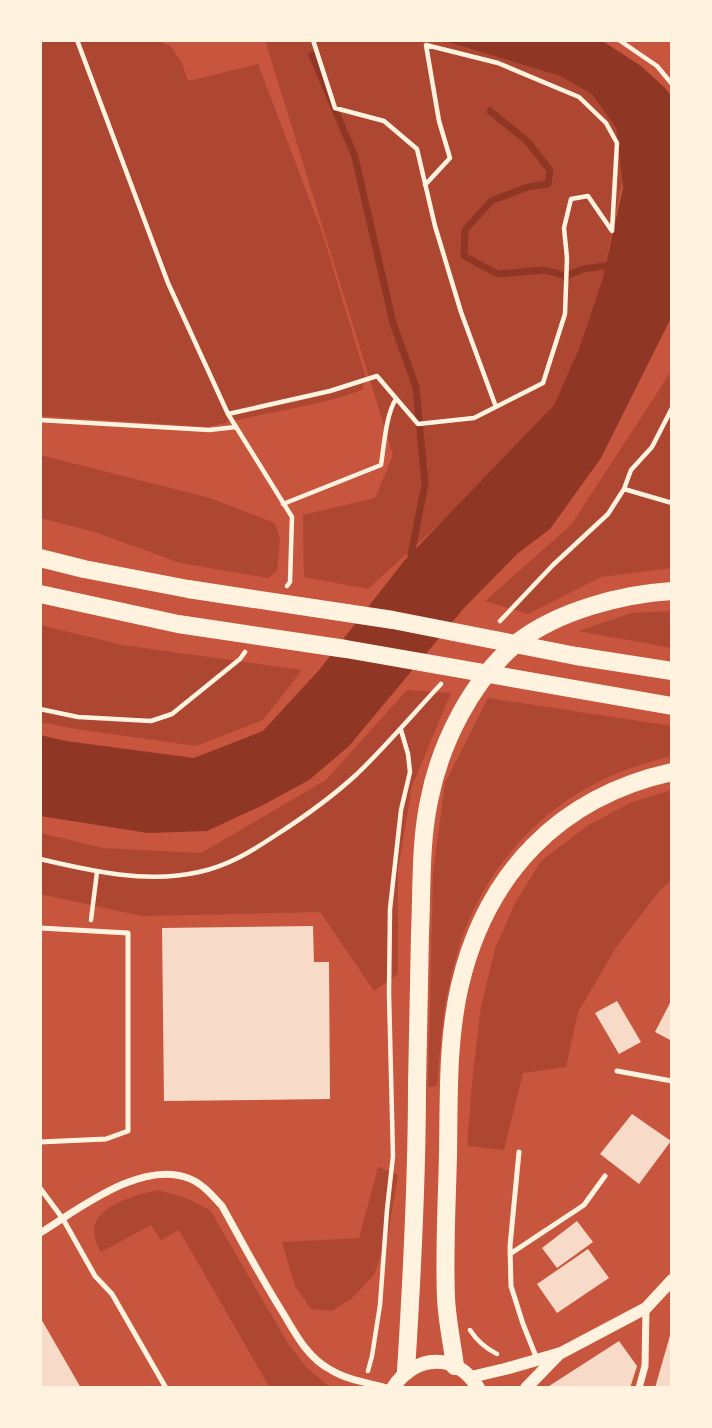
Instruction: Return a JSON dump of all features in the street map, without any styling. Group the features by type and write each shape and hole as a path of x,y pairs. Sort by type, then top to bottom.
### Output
{"highway":[{"path":"40,558 188,589 393,620 576,656 672,671"},
{"path":"406,1371 414,1260 423,847 429,800 439,762 447,740 467,704 490,672 518,643 538,629 597,604 649,593 672,592"},
{"path":"40,594 178,624 346,649 672,706"},
{"path":"455,1366 446,1296 450,1054 467,960 489,906 500,887 514,866 547,833 610,793 672,772"}],"main road":[{"path":"393,1388 406,1371 430,1362 455,1366 474,1382"}],"street":[{"path":"40,1233 112,1190 145,1176 161,1174 190,1178 212,1194 222,1206 271,1294 304,1347 314,1358 329,1370 343,1376 387,1388"},
{"path":"474,1382 505,1369 561,1353 646,1308 672,1280"},
{"path":"639,1388 645,1366 646,1308"},
{"path":"526,1388 561,1353"}],"lane":[{"path":"40,928 128,933 128,1131 106,1139 40,1142"},
{"path":"617,1071 672,1081"},
{"path":"519,1152 510,1254 511,1286 537,1359"},
{"path":"510,1254 584,1205 605,1176"},
{"path":"40,1188 64,1219 95,1276 112,1294 166,1388"}],"path":[{"path":"77,40 168,283 228,414 292,517 290,582 283,593"},
{"path":"313,40 335,108 384,121 417,149 435,226 461,312 496,407"},
{"path":"619,40 657,66 672,84"},
{"path":"228,414 330,391 377,376 418,424 474,418 544,383 565,314 567,258 564,228 570,199 588,197 612,231 617,144 606,123 579,97 498,63 426,45 439,121 450,158 425,185"},
{"path":"283,503 381,465 390,414 396,399"},
{"path":"495,626 553,565 608,514 624,489 631,470 652,447 672,408"},
{"path":"40,420 209,430 236,427"},
{"path":"624,489 672,503"},
{"path":"40,709 78,717 151,721 172,714 240,659 247,648"},
{"path":"40,859 97,872 140,876 197,873 223,866 309,814 355,776 449,676"},
{"path":"365,1382 380,1306 393,1156 390,909 401,810 410,772 401,730"},
{"path":"89,930 97,872"}],"shaded area":[{"path":"40,40 162,40 164,44 170,45 182,63 188,81 258,64 323,235 366,378 362,390 208,427 40,416"},
{"path":"265,40 445,41 560,76 592,94 616,128 622,182 602,281 582,345 554,405 449,515 368,589 304,577 303,515 375,498 393,455"},
{"path":"441,40 601,40 641,66 672,97 672,316 601,458 550,529 517,554 464,608 349,746 309,780 207,831 148,833 40,816 40,735 194,758 263,731 320,669 404,561 554,405 579,349 602,281 623,188 616,128 592,94 560,76"},
{"path":"672,370 672,568 601,577 528,614 485,601 571,525"},
{"path":"40,455 210,498 275,523 280,540 277,571 268,578 180,563 95,532 40,518"},
{"path":"672,611 672,648 578,631 632,613"},
{"path":"40,625 122,645 302,670 263,720 196,746 76,729 40,722"},
{"path":"407,690 451,693 412,786 398,870 398,974 374,991 320,912 142,916 40,894 40,833 103,848 201,853 326,780"},
{"path":"488,698 672,726 672,756 626,770 576,795 532,829 496,871 481,895 459,946 444,1015 437,1086 428,1087 433,872 445,783"},
{"path":"672,790 672,881 661,889 617,946 578,1012 566,1067 523,1073 504,1150 467,1146 481,1007 495,949 515,903 541,861 587,826 632,802"},
{"path":"378,1167 398,1175 388,1234 374,1275 351,1299 332,1311 311,1309 295,1286 282,1242 359,1238"},
{"path":"157,1190 186,1198 210,1210 289,1345 306,1367 331,1388 270,1388 179,1230 161,1240 151,1225 101,1252 95,1238 95,1226 100,1216 119,1202"}],"building":[{"path":"313,926 314,962 329,962 330,1099 164,1101 162,928"},
{"path":"672,999 672,1041 655,1032"},
{"path":"617,1001 641,1042 619,1054 595,1013"},
{"path":"632,1114 671,1141 639,1184 600,1154"},
{"path":"577,1221 593,1242 557,1268 542,1248"},
{"path":"588,1249 609,1278 557,1313 537,1284"},
{"path":"40,1317 81,1388 40,1388"},
{"path":"671,1332 672,1388 655,1388"},
{"path":"619,1341 637,1366 630,1388 546,1388"}],"waterway":[{"path":"312,55 355,157 393,323 416,387 425,484 411,555"},
{"path":"490,111 527,141 550,170 548,184 528,187 491,201 465,230 464,256 498,274 545,270 566,276"},
{"path":"566,278 583,269 605,266"}]}
